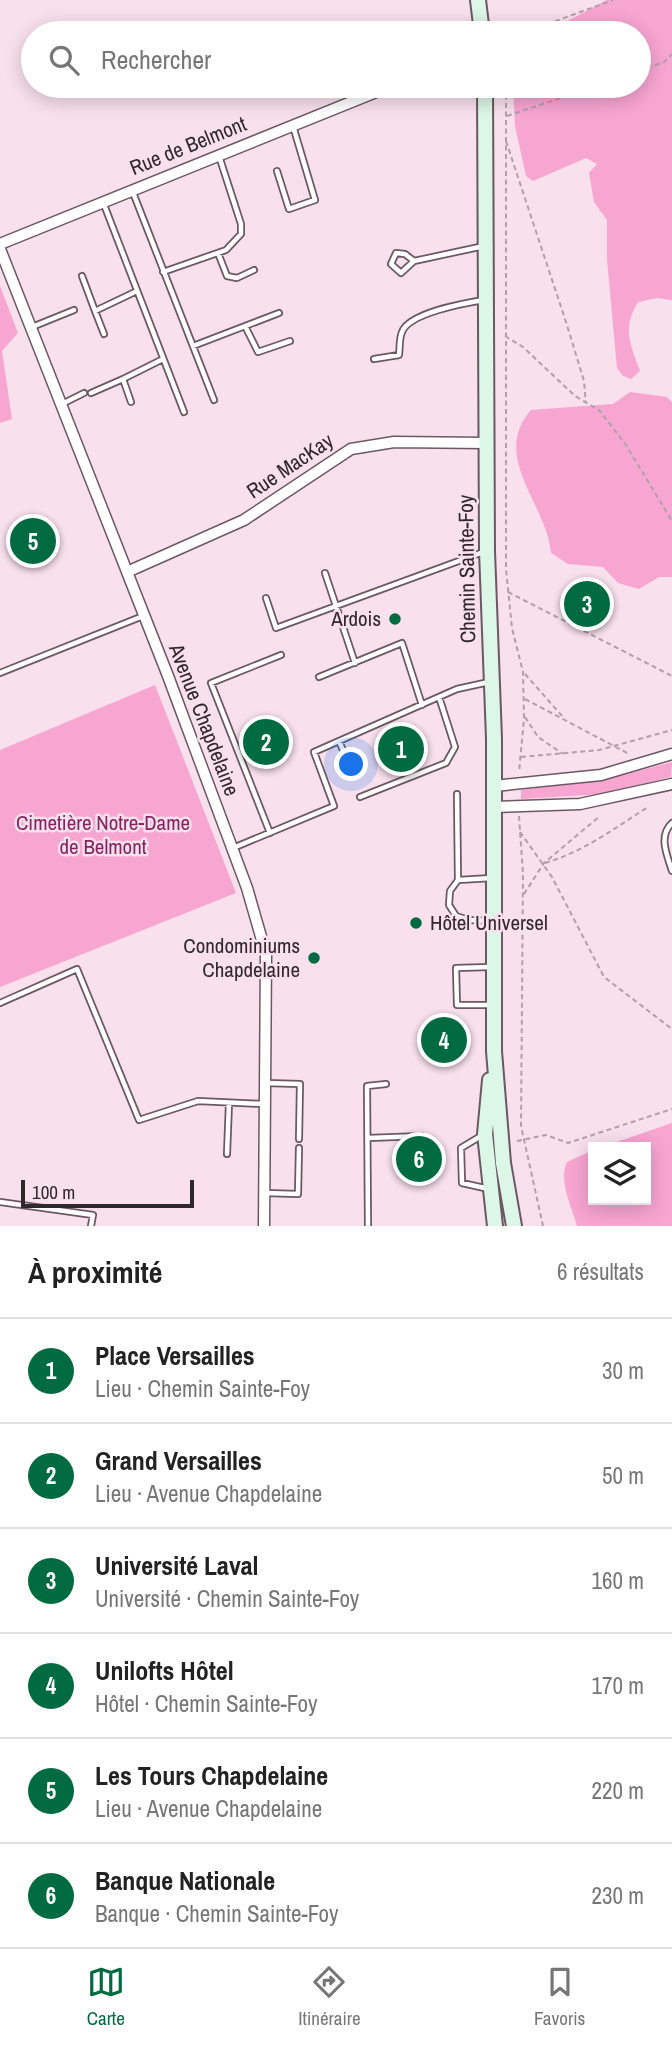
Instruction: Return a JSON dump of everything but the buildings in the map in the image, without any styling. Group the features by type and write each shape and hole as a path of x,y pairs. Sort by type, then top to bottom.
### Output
{"main road":[{"path":"478,0 481,21"},
{"name":"Chemin Sainte-Foy","path":"485,98 486,551 494,786 494,1051 503,1163 514,1226"},
{"name":"Chemin Sainte-Foy","path":"494,1051 485,1134 495,1226"}],"street":[{"name":"Rue de Belmont","path":"0,247 102,201 361,98"},
{"name":"Avenue Chapdelaine","path":"0,247 232,849 266,954 264,1226"},
{"name":"Rue MacKay","path":"127,572 244,520 351,449 394,442 486,443"},
{"path":"494,786 601,775 672,754"},
{"path":"493,807 580,804 672,784"}],"lane":[{"path":"277,171 289,209 314,200 293,125"},
{"path":"163,272 226,250 241,234 241,223 218,155"},
{"path":"132,189 214,400"},
{"path":"102,201 184,412"},
{"path":"414,261 405,254 396,253 391,264 401,273 414,261 485,246"},
{"path":"218,253 227,276 237,278 254,270"},
{"path":"82,276 104,334"},
{"path":"95,311 137,291"},
{"path":"374,359 399,355 401,333 415,320 444,309 485,300"},
{"path":"31,327 74,310"},
{"path":"192,346 279,313"},
{"path":"245,326 258,352 290,341"},
{"path":"91,393 163,359"},
{"path":"123,379 131,402"},
{"path":"61,404 84,393"},
{"path":"266,597 276,628 486,551"},
{"path":"325,573 355,663"},
{"path":"0,673 144,616"},
{"path":"319,677 402,643 422,705"},
{"path":"270,833 211,683 281,655"},
{"path":"232,849 334,806 314,752 439,697 491,682"},
{"path":"360,797 446,763 455,747 439,697"},
{"path":"339,741 354,776"},
{"path":"457,794 458,880 450,891 449,905 456,916 469,920 494,921"},
{"path":"672,823 665,832 664,843 672,871"},
{"path":"458,880 493,878"},
{"path":"494,966 456,968 457,1005 494,1005"},
{"path":"0,1003 77,969 139,1120 198,1101 264,1104"},
{"path":"264,1083 300,1084 299,1139"},
{"path":"368,1226 366,1086 386,1084"},
{"path":"227,1154 229,1103"},
{"path":"485,1134 461,1148 461,1171 462,1183 489,1189"},
{"path":"368,1138 422,1136"},
{"path":"264,1193 298,1194 299,1148"},
{"path":"0,1202 93,1215 92,1226"}],"path":[{"path":"556,21 613,0"},
{"path":"651,67 664,62 672,54"},
{"path":"506,98 507,592 513,637 523,672 524,716 519,776"},
{"path":"505,117 561,98"},
{"path":"506,139 584,381 586,404"},
{"path":"505,336 586,404 599,410 626,445 672,521"},
{"path":"507,592 672,676"},
{"path":"523,672 564,718"},
{"path":"524,698 629,754"},
{"path":"524,716 538,737 564,755"},
{"path":"520,757 564,755 618,746 672,730"},
{"path":"544,863 559,859 615,830 648,807"},
{"path":"519,815 523,895 520,1016 523,1140 542,1226"},
{"path":"523,895 544,863 600,816"},
{"path":"519,831 544,863 604,977 672,1029"},
{"path":"517,1142 546,1135 568,1143 672,1109"}],"green space":[{"path":"607,0 672,0 672,300 657,298 638,302 633,311 629,336 640,371 631,379 623,376 617,368 607,259 607,220 594,202 589,173 597,164 586,158 533,181 526,176 515,126 514,98 651,98 651,21 568,21"},
{"path":"0,286 18,333 2,351 12,419 0,423"},
{"path":"630,392 667,397 672,402 672,577 659,577 639,589 618,583 603,567 568,564 551,553 547,535 518,463 516,445 520,428 531,410 613,404"},
{"name":"Cimetière Notre-Dame de Belmont","path":"155,685 236,893 0,987 0,750"},
{"path":"672,762 671,777 603,794 521,799 521,790 604,780"},
{"path":"672,1123 672,1226 577,1226 565,1186 565,1169 567,1162 588,1152 588,1205 651,1205 651,1142 617,1142"}],"place":[{"name":"Les Tours Chapdelaine","path":"33,541"},
{"name":"Université Laval","path":"587,604"},
{"name":"Ardois","path":"395,619"},
{"name":"Grand Versailles","path":"266,742"},
{"name":"Place Versailles","path":"401,749"},
{"name":"Hôtel Universel","path":"416,923"},
{"name":"Condominiums Chapdelaine","path":"314,958"},
{"name":"Unilofts Hôtel","path":"444,1040"},
{"name":"Banque Nationale","path":"419,1159"}]}
